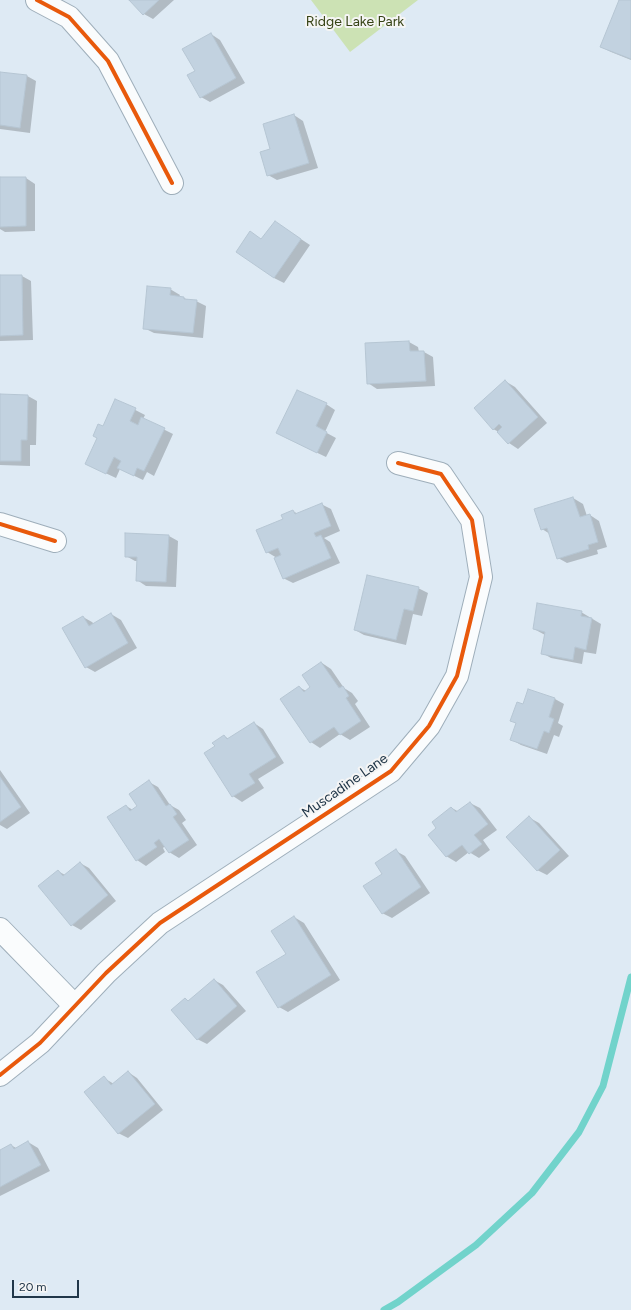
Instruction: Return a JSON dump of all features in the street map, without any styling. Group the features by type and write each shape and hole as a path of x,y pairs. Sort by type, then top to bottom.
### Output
{"street":[{"path":"37,0 69,17 108,61 172,182"},
{"name":"Muscadine Lane","path":"0,1075 40,1043 106,973 160,923 391,771 429,726 457,676 481,577 472,520 441,474 398,463"},
{"path":"0,524 55,541"},
{"path":"0,929 75,1006"}],"green space":[{"name":"Ridge Lake Park","path":"311,0 418,0 350,52"}],"building":[{"path":"129,0 159,0 143,15"},
{"path":"619,0 631,0 631,59 600,47"},
{"path":"211,33 236,78 200,98 187,75 195,71 182,49"},
{"path":"0,72 27,75 20,128 0,125"},
{"path":"294,114 309,163 267,176 260,152 270,149 263,124"},
{"path":"0,177 26,177 26,226 0,227"},
{"path":"275,221 301,239 274,278 236,252 250,231 261,239"},
{"path":"0,275 22,275 23,335 0,336"},
{"path":"147,286 171,288 170,295 184,297 184,299 197,300 193,333 143,329"},
{"path":"409,341 410,351 424,351 426,381 367,384 365,343"},
{"path":"505,380 538,417 508,444 497,432 502,427 499,424 493,430 474,408"},
{"path":"297,390 327,403 316,426 327,432 317,453 276,433"},
{"path":"0,394 28,395 27,440 21,440 21,461 0,461"},
{"path":"115,399 136,408 130,421 138,425 141,417 165,428 144,471 137,468 134,476 117,468 121,461 114,457 106,474 85,464 97,438 93,436 98,424 103,426"},
{"path":"573,497 580,517 590,514 598,542 588,545 589,549 557,559 547,528 541,530 534,509"},
{"path":"322,503 331,526 314,533 316,537 321,535 331,558 283,579 274,558 281,555 278,548 266,553 256,530 283,519 281,515 293,510 295,514"},
{"path":"125,533 169,535 166,582 136,581 137,557 125,557"},
{"path":"367,575 419,587 413,611 404,609 396,640 354,630"},
{"path":"537,603 582,611 581,616 592,618 586,650 575,647 573,660 541,654 545,632 533,629"},
{"path":"111,613 128,643 85,668 62,628 83,616 89,626"},
{"path":"321,662 339,688 343,686 349,696 346,698 361,721 340,735 334,727 310,743 280,699 299,686 304,692 310,687 302,675"},
{"path":"528,689 555,698 549,717 554,719 549,733 544,731 537,749 510,740 516,723 510,721 517,702 523,704"},
{"path":"254,722 276,757 249,774 255,783 232,797 204,753 215,746 212,743 224,735 227,739"},
{"path":"0,777 21,807 0,822"},
{"path":"149,780 166,806 170,804 177,814 173,817 189,840 169,853 159,839 154,843 157,847 136,861 107,817 126,805 130,811 137,806 129,794"},
{"path":"470,802 488,824 474,835 482,844 469,854 462,845 446,857 428,835 436,828 432,822 451,807 456,812"},
{"path":"529,816 560,850 537,871 506,837"},
{"path":"396,849 421,887 382,914 363,886 382,874 375,863"},
{"path":"80,862 108,895 71,926 38,886 58,870 63,876"},
{"path":"294,916 331,975 278,1008 256,972 286,954 271,931"},
{"path":"214,979 237,1006 197,1040 171,1010 185,998 188,1001"},
{"path":"128,1071 155,1104 118,1134 84,1092 104,1076 111,1085"},
{"path":"28,1141 41,1165 0,1187 0,1150 11,1144 14,1149"}],"waterway":[{"path":"384,1310 398,1302 476,1245 532,1193 579,1132 603,1086 631,977"}],"cycle path":[{"path":"37,0 69,17 108,61 172,183"},
{"path":"0,1075 40,1043 106,973 160,923 391,771 429,726 457,676 481,577 472,520 441,474 398,463"},
{"path":"0,524 55,541"}]}
